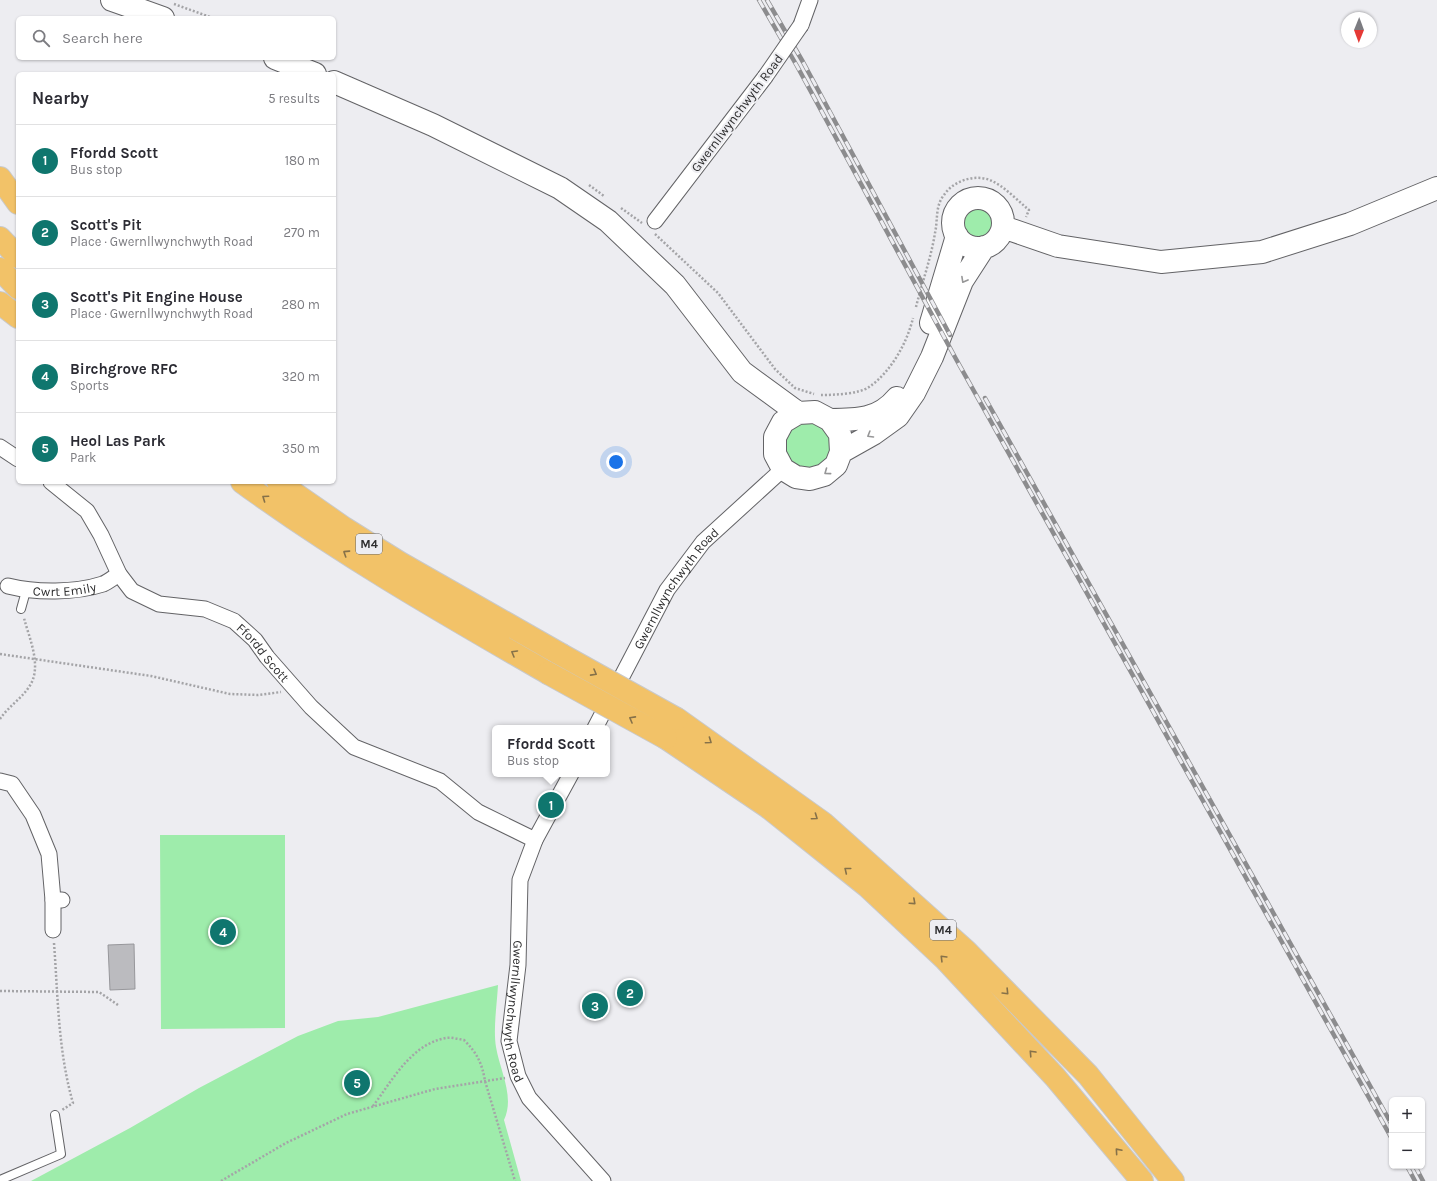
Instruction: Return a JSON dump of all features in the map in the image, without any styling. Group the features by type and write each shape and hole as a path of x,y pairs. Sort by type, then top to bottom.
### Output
{"highway":[{"path":"0,178 16,200"},
{"path":"0,238 16,255"},
{"path":"0,269 16,286"},
{"path":"0,302 16,315"},
{"name":"M4","path":"245,484 326,540 390,581 548,673 666,738 768,807 878,897 945,959 1050,1072 1142,1181"},
{"name":"M4","path":"281,484 344,528 465,600 677,719 824,823 966,951 1088,1075 1173,1181"},
{"name":"M4","path":"299,484 347,522 465,600"}],"main road":[{"path":"112,0 166,10"},
{"path":"280,60 310,72"},
{"path":"336,83 433,125 560,188 608,221 675,285 742,372 798,413"},
{"path":"1012,230 1000,235 995,241 984,246 971,246 957,236 954,228 956,213 960,206 974,198 982,198 996,205 1012,230 1058,246 1161,262 1262,252 1350,224 1437,188"},
{"path":"830,420 862,420 889,408 903,391 922,354 957,236"},
{"path":"841,452 872,434 898,416 914,393 932,357 962,281 984,246"},
{"path":"815,412 830,420 840,434 841,452 836,465 824,475 810,480 796,477 783,469 775,454 775,437 783,422 798,413 815,412"}],"street":[{"name":"Gwernllwynchwyth Road","path":"655,221 764,77 801,25 810,0"},
{"name":"Gwernllwynchwyth Road","path":"597,725 667,590 703,542 783,469"},
{"name":"Ffordd Scott","path":"54,484 87,511 119,574 132,591 159,604 205,609 234,621 256,640 286,689 354,747 440,781 478,812 535,840"},
{"name":"Cwrt Emily","path":"8,586 26,591 79,590 104,583 119,574"},
{"name":"Gwernllwynchwyth Road","path":"569,777 535,840 520,880 518,965 510,1041 518,1076 529,1098 603,1181"},
{"path":"0,781 12,784 33,815 49,854 58,900 53,930"}],"lane":[{"path":"21,609 26,591"},
{"path":"0,1180 61,1154 55,1115"}],"path":[{"path":"166,10 201,16"},
{"path":"655,221 648,228 718,293 775,370 795,388 817,396 842,394 869,388 892,366 911,326 935,232 937,207 944,194 963,180 978,177 990,180 1003,188 1028,210 1012,230"},
{"path":"0,719 30,687 34,674 35,658 21,609"},
{"path":"0,654 150,676 230,694 258,695 286,689"},
{"path":"53,930 62,1056 66,1079 73,1103 55,1115"},
{"path":"0,992 99,992 118,1006"},
{"path":"373,1106 398,1072 413,1055 427,1044 446,1038 464,1040 476,1051 482,1065 485,1081 515,1181"},
{"path":"221,1181 286,1143 347,1114 435,1089 518,1076"}],"green space":[{"path":"979,206 991,211 996,223 991,235 979,240 967,235 962,223 967,211"},
{"path":"803,423 813,423 821,427 827,433 831,441 831,451 827,459 821,465 813,469 803,469 795,465 789,459 785,451 785,441 789,433 795,427"},
{"path":"160,835 285,835 285,1028 161,1029"},
{"path":"498,985 495,1040 506,1084 508,1102 504,1120 521,1181 31,1181 130,1128 199,1088 298,1036 338,1021 378,1017"}],"building":[{"path":"134,944 135,989 110,990 108,945"},
{"path":"596,995 605,1009 601,1011 603,1014 599,1017 598,1014 594,1017 585,1003"}],"railway":[{"path":"759,0 797,66 956,359 1389,1134"},
{"path":"767,0 803,62 950,335"},
{"path":"985,398 1389,1120"},
{"path":"1409,1169 1415,1181"},
{"path":"1417,1169 1423,1181"}],"place":[{"name":"Ffordd Scott","path":"551,805"},
{"name":"Birchgrove RFC","path":"223,932"},
{"name":"Scott's Pit","path":"630,993"},
{"name":"Scott's Pit Engine House","path":"595,1006"},
{"name":"Heol Las Park","path":"357,1083"}]}
